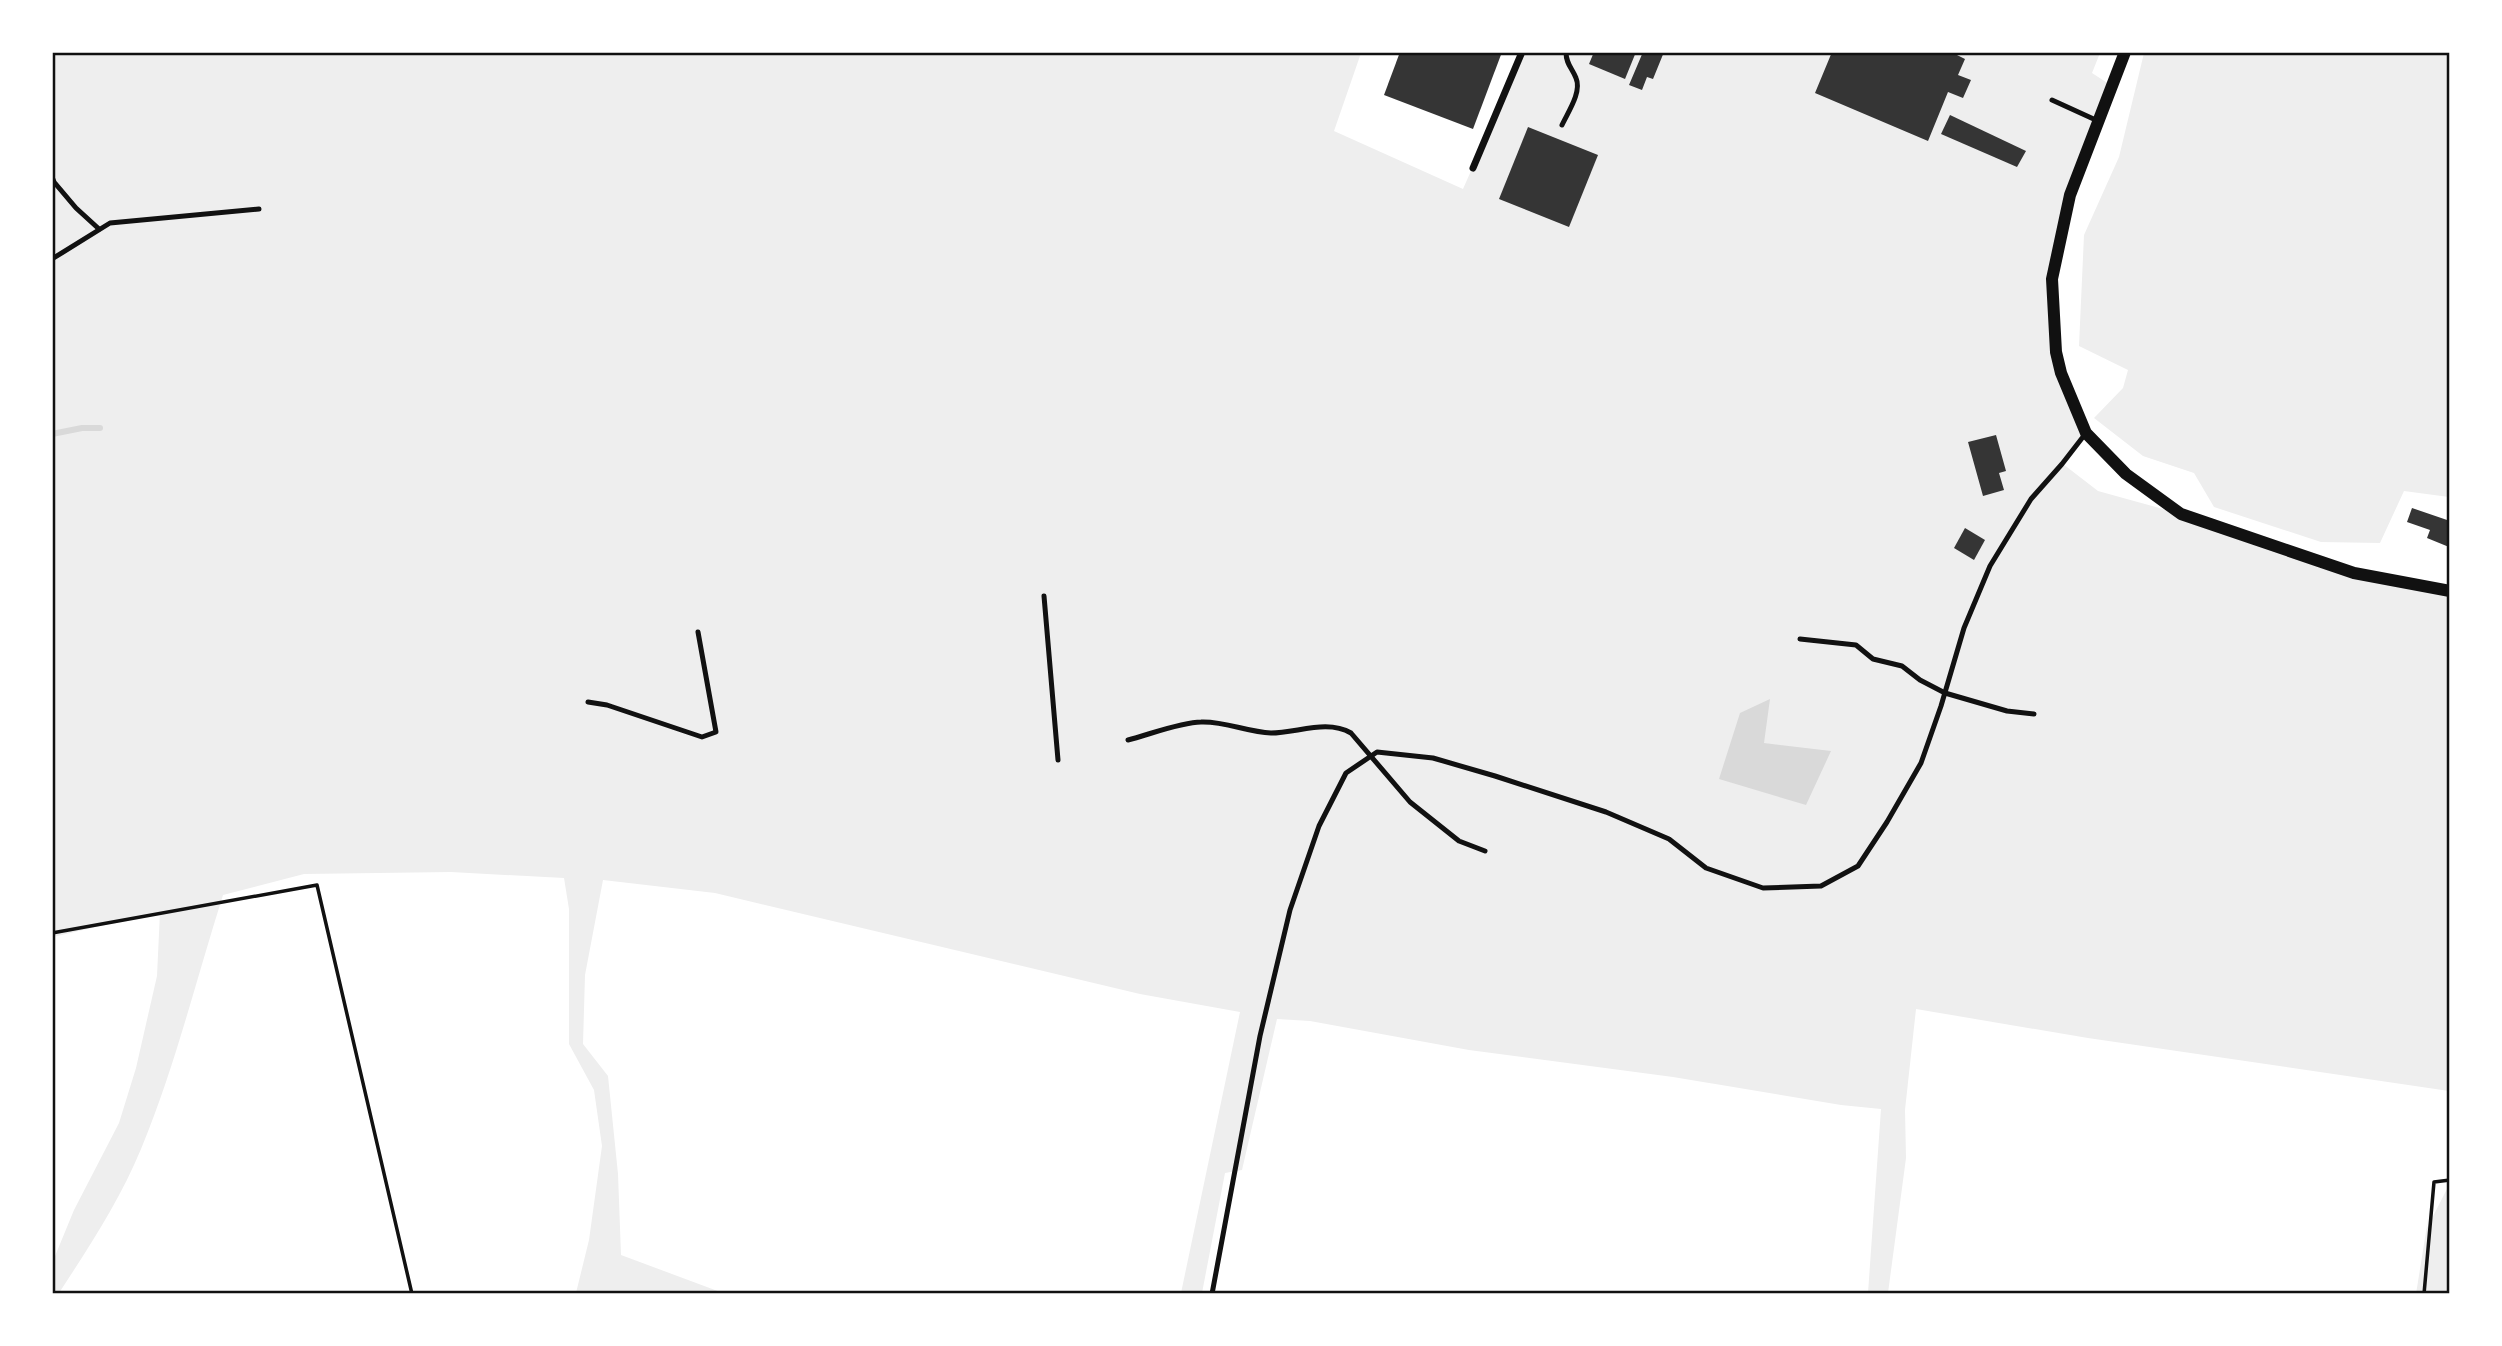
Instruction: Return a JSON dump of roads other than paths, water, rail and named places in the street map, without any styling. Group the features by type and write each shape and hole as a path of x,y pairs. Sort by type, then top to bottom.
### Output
{"street":[{"path":"1473,167 1522,52"},
{"path":"2124,52 2070,195 2052,279 2056,352 2061,373 2086,433 2126,474 2181,514 2354,573 2449,591"}],"lane":[{"path":"1562,125 1579,86 1566,61 1566,52"},
{"path":"2052,100 2098,121"},
{"path":"52,177 76,208 99,229"},
{"path":"52,259 110,223 259,209"},
{"path":"1212,1293 1260,1036 1290,910 1319,826 1346,773 1377,752 1433,758 1606,812 1670,839 1706,869 1763,888 1821,886 1858,866 1887,822 1921,763 1964,628 1990,566 2031,499 2086,433"},
{"path":"1044,596 1058,760"},
{"path":"588,702 607,705 702,737 716,732 698,632"},
{"path":"1800,639 1856,645 1873,659 1902,666 1920,680 1945,693 2007,711 2034,714"},
{"path":"1128,740 1199,721 1235,726 1250,732 1273,733 1329,726 1343,728 1410,802 1459,841 1485,852"}],"waterway":[{"path":"52,434 82,428 100,428"}]}
